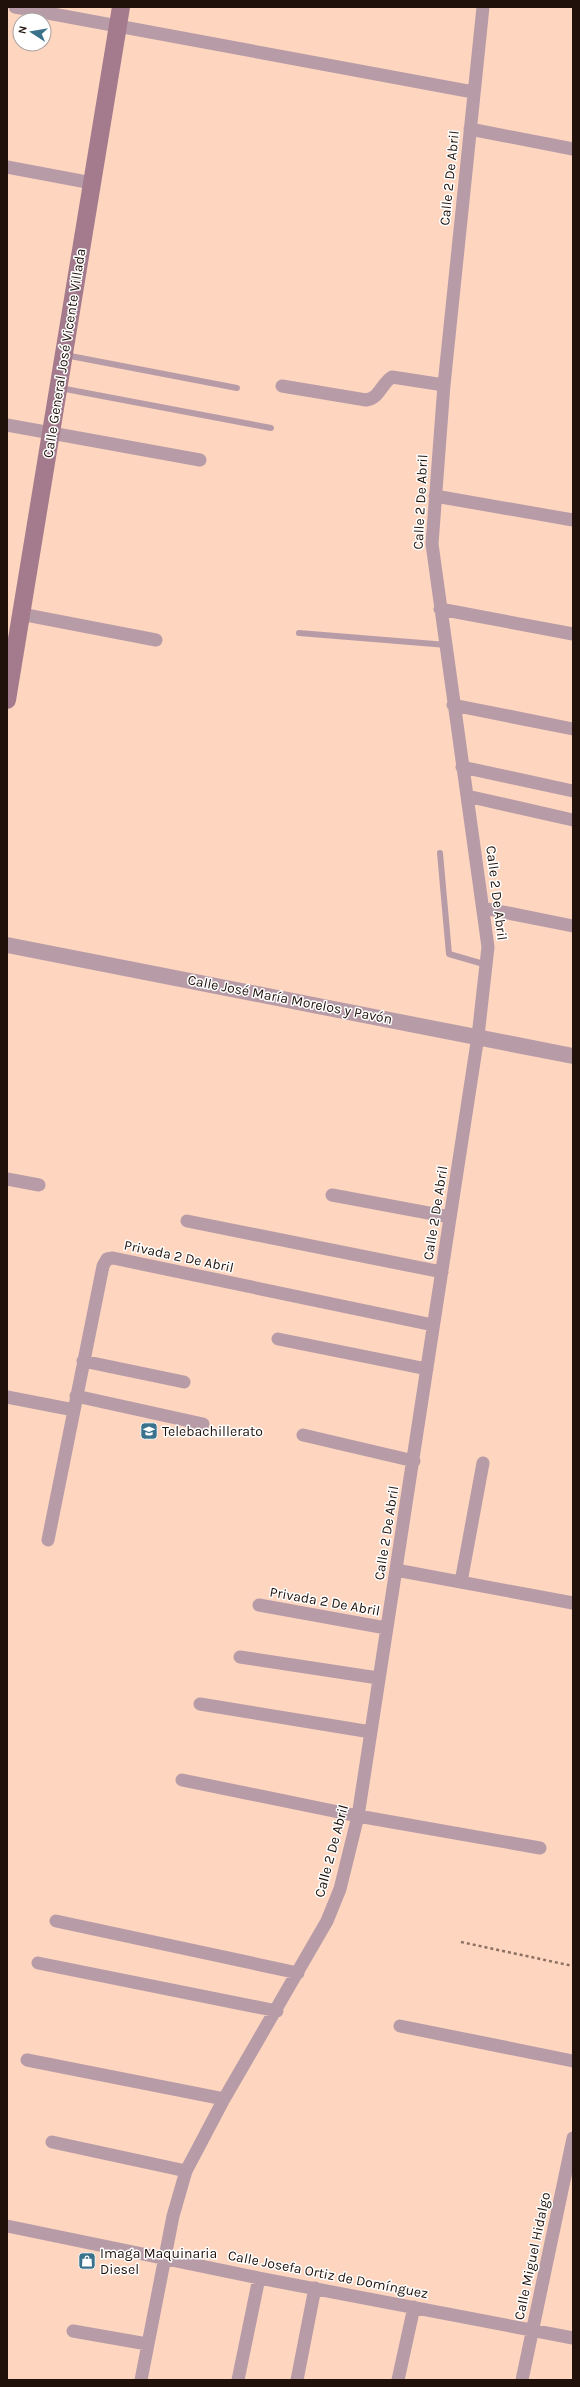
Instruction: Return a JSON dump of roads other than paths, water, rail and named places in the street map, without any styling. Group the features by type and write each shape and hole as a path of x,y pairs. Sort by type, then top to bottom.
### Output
{"main road":[{"name":"Calle General José Vicente Villada","path":"7,700 121,7"}],"street":[{"path":"14,7 473,92"},
{"name":"Calle 2 De Abril","path":"141,2380 164,2259 186,2171 224,2099 277,2011 327,1921 340,1889 358,1816 378,1678 414,1461 433,1325 478,1036 487,965 483,908 453,705 447,646 440,609 432,544 444,385 473,92 483,7"},
{"path":"470,129 573,149"},
{"path":"7,167 92,183"},
{"path":"282,386 366,400 376,397 387,380 392,377 444,385"},
{"path":"7,425 200,460"},
{"path":"435,496 573,520"},
{"path":"440,609 573,634"},
{"path":"21,614 156,640"},
{"path":"453,705 573,729"},
{"path":"462,767 573,791"},
{"path":"467,796 573,820"},
{"path":"483,908 573,926"},
{"name":"Calle José María Morelos y Pavón","path":"7,944 573,1056"},
{"path":"7,1179 39,1185"},
{"path":"332,1195 450,1218"},
{"path":"187,1221 442,1272"},
{"name":"Privada 2 De Abril","path":"48,1540 103,1266 110,1258 433,1325"},
{"path":"278,1339 427,1369"},
{"path":"84,1361 184,1382"},
{"path":"76,1396 203,1424"},
{"path":"7,1397 74,1410"},
{"path":"302,1435 414,1461"},
{"path":"461,1582 483,1463"},
{"path":"396,1570 573,1603"},
{"name":"Privada 2 De Abril","path":"259,1605 386,1628"},
{"path":"240,1657 378,1678"},
{"path":"200,1704 371,1732"},
{"path":"182,1780 358,1816 540,1848"},
{"path":"56,1921 298,1973"},
{"path":"38,1963 277,2011"},
{"path":"400,2026 573,2061"},
{"path":"27,2060 224,2099"},
{"name":"Calle Miguel Hidalgo","path":"522,2380 573,2138"},
{"path":"52,2142 186,2171"},
{"name":"Calle Josefa Ortiz de Domínguez","path":"7,2226 259,2278 573,2338"},
{"path":"238,2380 259,2278"},
{"path":"297,2380 315,2288"},
{"path":"398,2380 414,2307"},
{"path":"73,2331 147,2344"}],"lane":[{"path":"63,354 237,388"},
{"path":"58,388 271,428"},
{"path":"299,633 447,646"},
{"path":"440,853 449,954 487,965"}],"place":[{"name":"Telebachillerato","path":"149,1431"},
{"name":"Imaga Maquinaria Diesel","path":"87,2261"}]}
